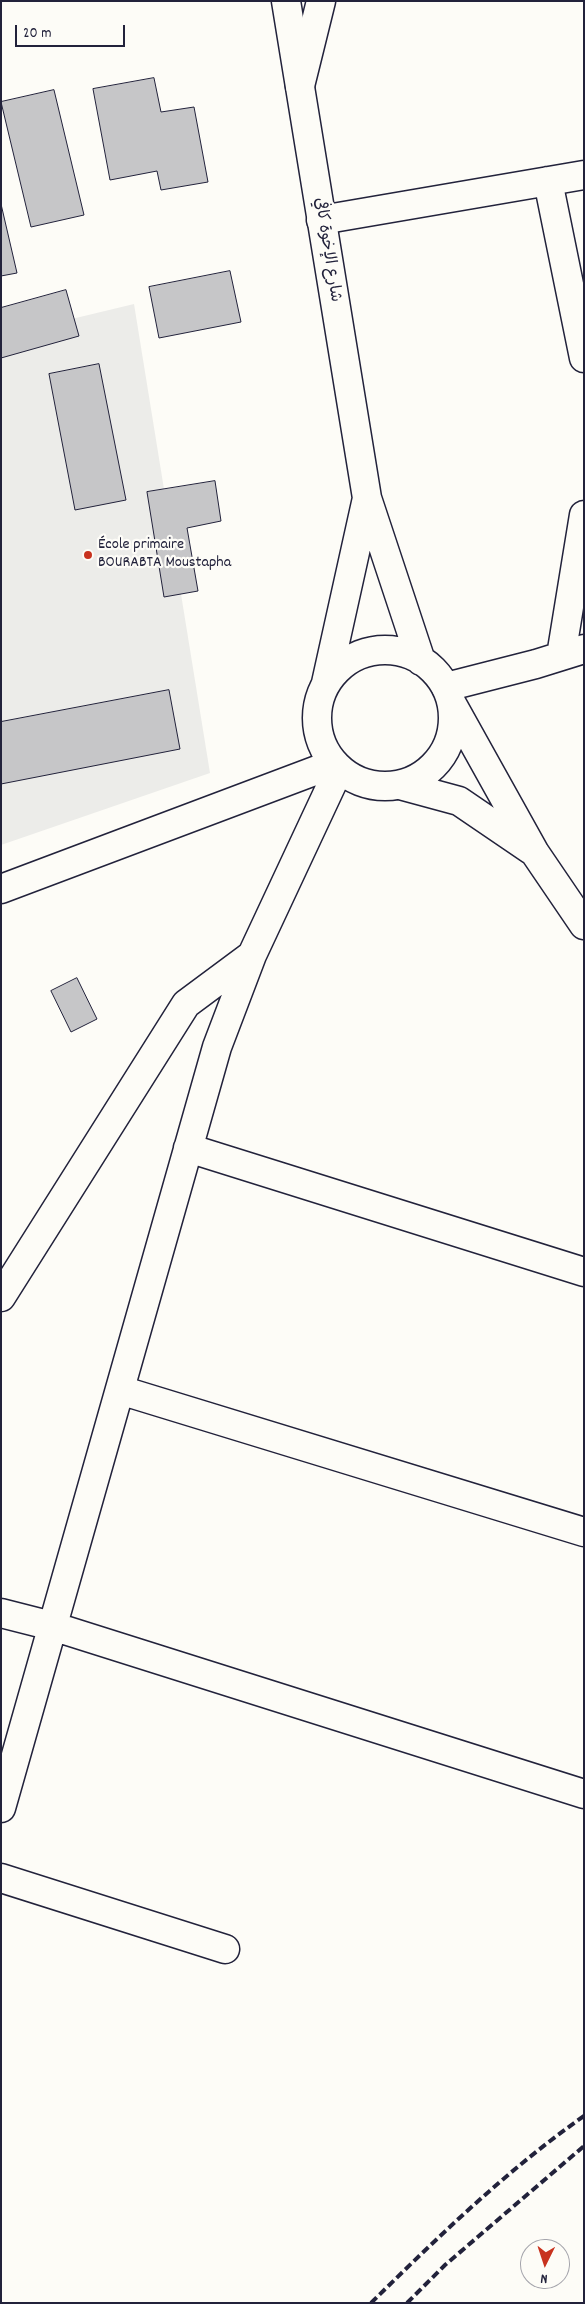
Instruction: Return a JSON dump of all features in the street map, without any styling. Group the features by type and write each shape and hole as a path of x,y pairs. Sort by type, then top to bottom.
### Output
{"street":[{"name":"شارع الإخوة كافي","path":"286,1 367,498"},
{"path":"300,86 320,1"},
{"path":"322,220 584,175"},
{"path":"548,181 584,358"},
{"path":"367,498 422,660"},
{"path":"367,498 326,682 318,703 316,725 322,745 336,766 357,781 378,786 400,785 459,800 535,854"},
{"path":"449,696 573,653 584,515"},
{"path":"326,682 340,666 359,655 380,650 401,652 422,660 435,672 535,854 584,925"},
{"path":"400,785 420,777 440,758 448,746 453,726 449,696"},
{"path":"1,889 336,766"},
{"path":"1,1808 217,1047 252,954 336,766"},
{"path":"1,1297 186,1004 252,954"},
{"path":"188,1148 584,1272"},
{"path":"120,1390 584,1532"},
{"path":"1,1613 52,1626 584,1794"},
{"path":"1,1878 225,1950"}],"shaded area":[{"name":"École primaire BOURABTA Moustapha","path":"134,304 210,773 1,845 1,336"}],"building":[{"path":"154,78 161,112 194,107 208,182 161,190 157,171 110,180 93,89"},
{"path":"54,90 84,215 31,227 1,102"},
{"path":"1,204 17,273 1,276"},
{"path":"230,271 241,322 159,338 149,287"},
{"path":"66,290 79,336 1,358 1,308"},
{"path":"99,364 126,500 75,510 49,374"},
{"path":"215,481 221,521 187,528 198,591 164,597 147,492"},
{"path":"169,690 180,749 1,784 1,722"},
{"path":"77,978 97,1019 71,1032 51,991"}],"railway":[{"path":"371,2303 500,2181 584,2116"},
{"path":"407,2303 445,2265 584,2146"}],"place":[{"name":"École primaire BOURABTA Moustapha","path":"88,555"}]}
